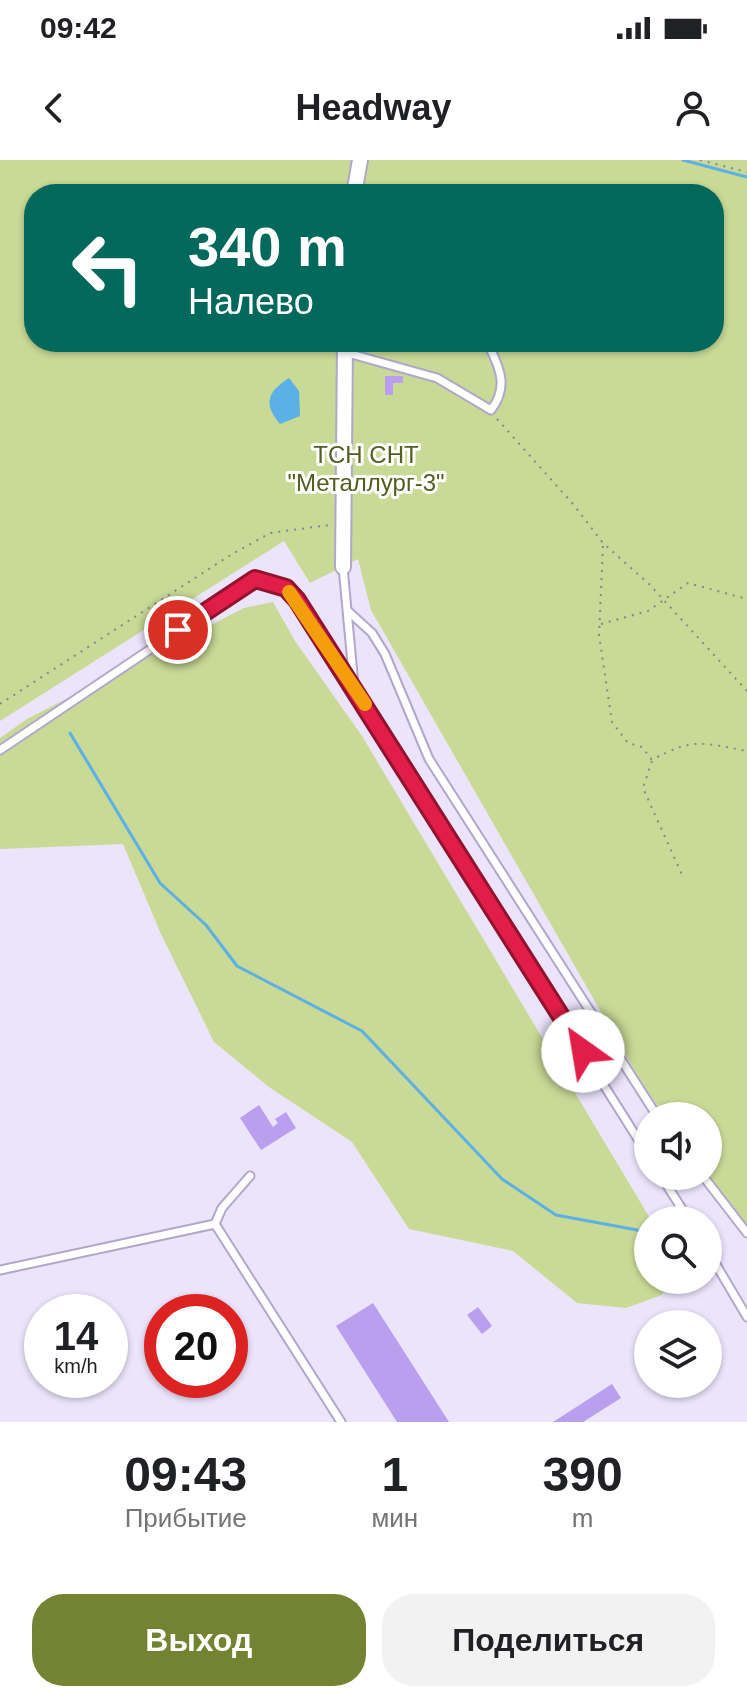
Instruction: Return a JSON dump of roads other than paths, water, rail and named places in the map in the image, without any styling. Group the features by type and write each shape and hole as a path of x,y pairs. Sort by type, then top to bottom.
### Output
{"street":[{"path":"356,184 360,160"},
{"path":"343,567 344,352"}],"lane":[{"path":"359,352 437,378 491,410 501,397 501,371 492,352"},
{"path":"343,567 354,688"},
{"path":"0,750 255,579 286,588 354,688 634,1133"},
{"path":"349,612 372,633 385,654 429,759 648,1102"},
{"path":"215,1224 222,1208 250,1176"},
{"path":"714,1190 747,1233"},
{"path":"0,1270 215,1224"},
{"path":"215,1224 341,1422"},
{"path":"722,1275 747,1317"}],"water":[{"path":"289,378 299,391 300,416 280,424 271,410 270,399 276,388"}],"waterway":[{"path":"683,160 747,177"},
{"path":"70,733 160,883 206,925 237,966 362,1031 502,1179 556,1215 634,1229"}],"park label":[{"name":"ТСН СНТ \"Металлург-3\"","path":"366,469"}]}
